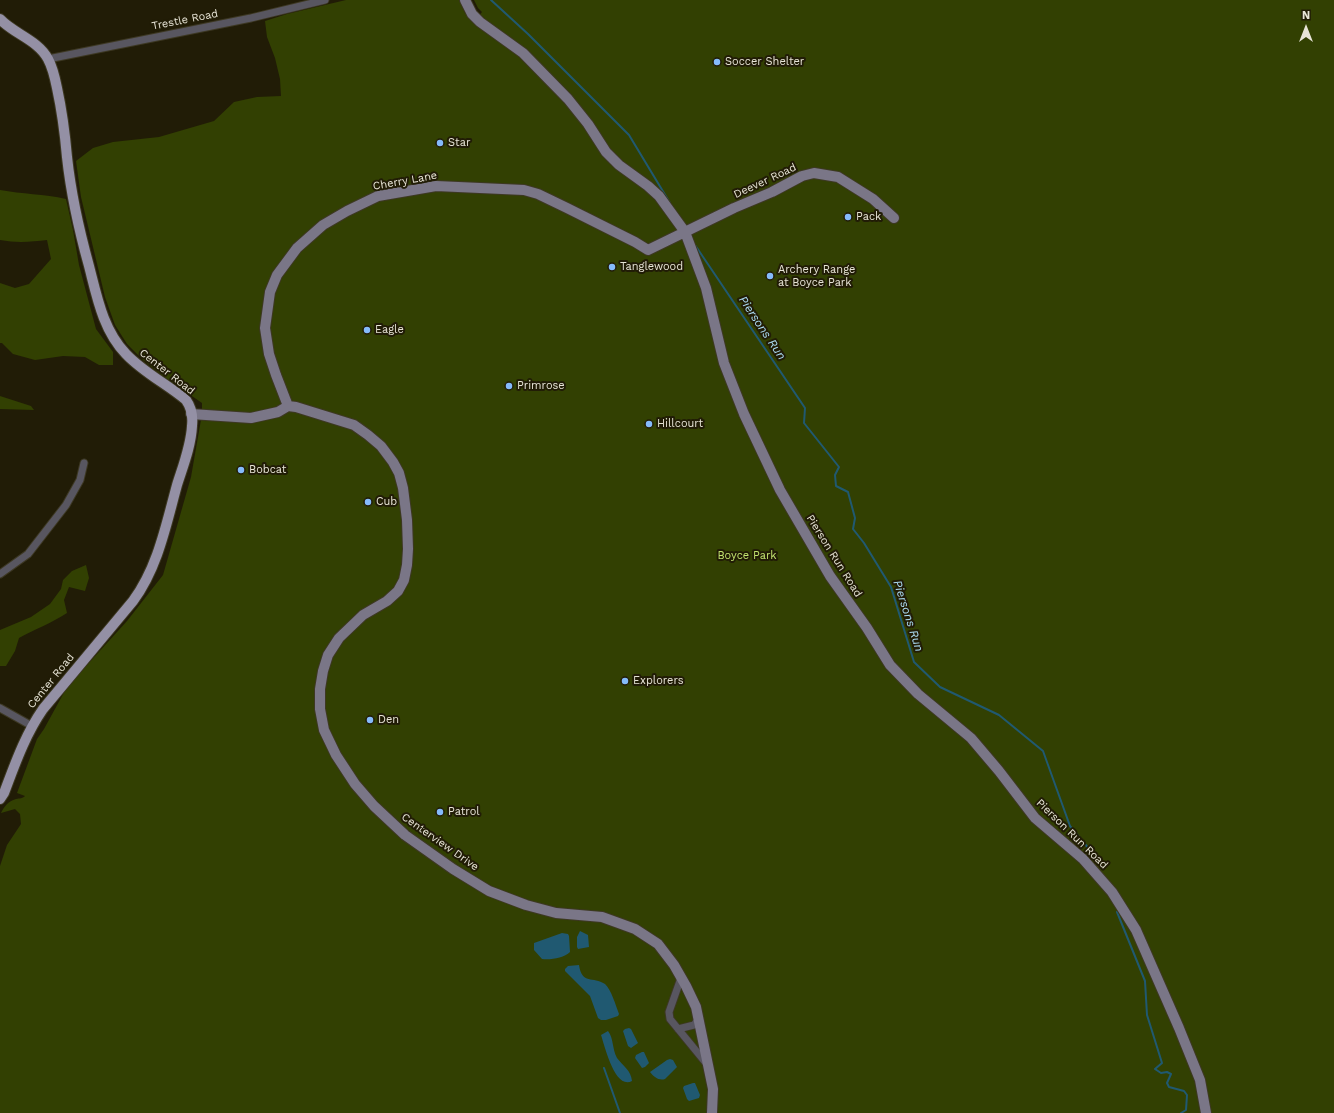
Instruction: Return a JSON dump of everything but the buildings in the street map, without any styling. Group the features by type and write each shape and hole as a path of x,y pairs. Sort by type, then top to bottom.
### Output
{"main road":[{"name":"Center Road","path":"0,19 6,26 34,43 48,59 54,73 59,97 72,194 82,240 105,321 117,344 138,366 186,400 192,414 193,425 186,458 157,556 143,588 43,709 20,749 4,794 0,799"}],"street":[{"name":"Trestle Road","path":"48,59 251,18 325,0"},
{"name":"Pierson Run Road","path":"465,0 472,14 480,22 523,53 568,99 588,124 606,152 619,165 659,196 685,232 706,288 724,363 744,414 780,490 830,576 867,628 890,665 918,694 972,738 1035,818 1083,859 1112,892 1136,930 1179,1028 1200,1080 1206,1113"},
{"name":"Deever Road","path":"685,232 734,208 772,192 802,176 814,173 838,177 873,199 894,218"},
{"name":"Cherry Lane","path":"288,406 269,354 265,328 270,292 278,275 297,248 323,225 378,196 436,186 524,190 538,194 635,242 648,250 685,232"},
{"path":"192,414 250,418 278,412 288,406"},
{"name":"Centerview Drive","path":"288,406 296,407 354,425 381,446 399,473 403,488 407,520 408,549 404,580 398,591 387,601 363,615 339,638 328,656 320,689 320,709 324,730 336,755 355,784 374,806 405,835 453,869 489,891 526,905 556,913 602,917 635,929 658,944 681,978 696,1007 713,1089 712,1113"},
{"path":"0,574 28,554 66,505 80,480 84,463"},
{"path":"0,708 32,726"},
{"path":"681,978 669,1012 670,1019 707,1064"},
{"path":"678,1029 694,1025 698,1020"}],"green space":[{"name":"Boyce Park","path":"346,0 459,0 465,13 475,21 482,12 474,0 1334,0 1334,1113 0,1113 0,866 7,845 21,824 20,814 15,809 1,813 5,806 13,800 25,796 17,793 37,739 67,687 127,621 163,575 191,477 202,414 202,403 143,360 127,344 115,325 105,297 81,197 76,161 93,148 113,142 159,137 214,121 234,102 257,97 281,96 280,79 275,58 267,37 265,21 287,14"},
{"path":"0,190 66,199 79,265 96,329 113,352 113,365 99,365 85,357 63,356 35,360 13,354 2,343 0,343 0,283 15,288 29,284 51,259 47,240 12,242 0,240"},
{"path":"0,396 31,406 34,410 0,409"},
{"path":"86,565 89,578 85,591 69,587 64,600 67,613 19,638 15,651 6,666 0,666 0,630 31,617 50,604 61,589 63,580 72,571"}],"water":[{"path":"580,931 588,935 589,947 578,949 577,937"},
{"path":"562,933 568,934 569,936 570,952 557,958 542,959 534,950 534,943"},
{"path":"579,965 580,971 585,978 601,982 607,986 615,1002 619,1014 618,1016 606,1020 601,1020 598,1018 590,996 565,971 568,966"},
{"path":"629,1028 631,1029 638,1043 631,1048 628,1046 623,1031"},
{"path":"608,1031 617,1058 628,1071 632,1081 626,1082 621,1079 616,1074 612,1066 601,1035"},
{"path":"644,1052 649,1063 642,1068 635,1058 636,1055"},
{"path":"667,1060 673,1060 677,1067 665,1079 657,1078 650,1072"},
{"path":"695,1083 700,1095 699,1098 689,1101 683,1088 684,1086"}],"waterway":[{"path":"491,0 528,34 629,135 670,203"},
{"name":"Piersons Run","path":"695,245 805,408 804,423 839,467 835,475 836,486 848,492 855,518 853,529 864,543 891,587 914,662 940,687 999,715 1043,751 1070,826 1094,855"},
{"name":"Piersons Run","path":"1117,912 1145,981 1147,1015 1162,1063 1155,1069 1161,1073 1167,1072 1171,1074 1167,1083 1169,1087 1184,1091 1187,1095 1186,1110 1181,1113"},
{"path":"604,1068 620,1113"}],"place":[{"name":"Soccer Shelter","path":"717,62"},
{"name":"Star","path":"440,143"},
{"name":"Pack","path":"848,217"},
{"name":"Tanglewood","path":"612,267"},
{"name":"Archery Range at Boyce Park","path":"770,276"},
{"name":"Eagle","path":"367,330"},
{"name":"Primrose","path":"509,386"},
{"name":"Hillcourt","path":"649,424"},
{"name":"Bobcat","path":"241,470"},
{"name":"Cub","path":"368,502"},
{"name":"Explorers","path":"625,681"},
{"name":"Den","path":"370,720"},
{"name":"Patrol","path":"440,812"}]}
